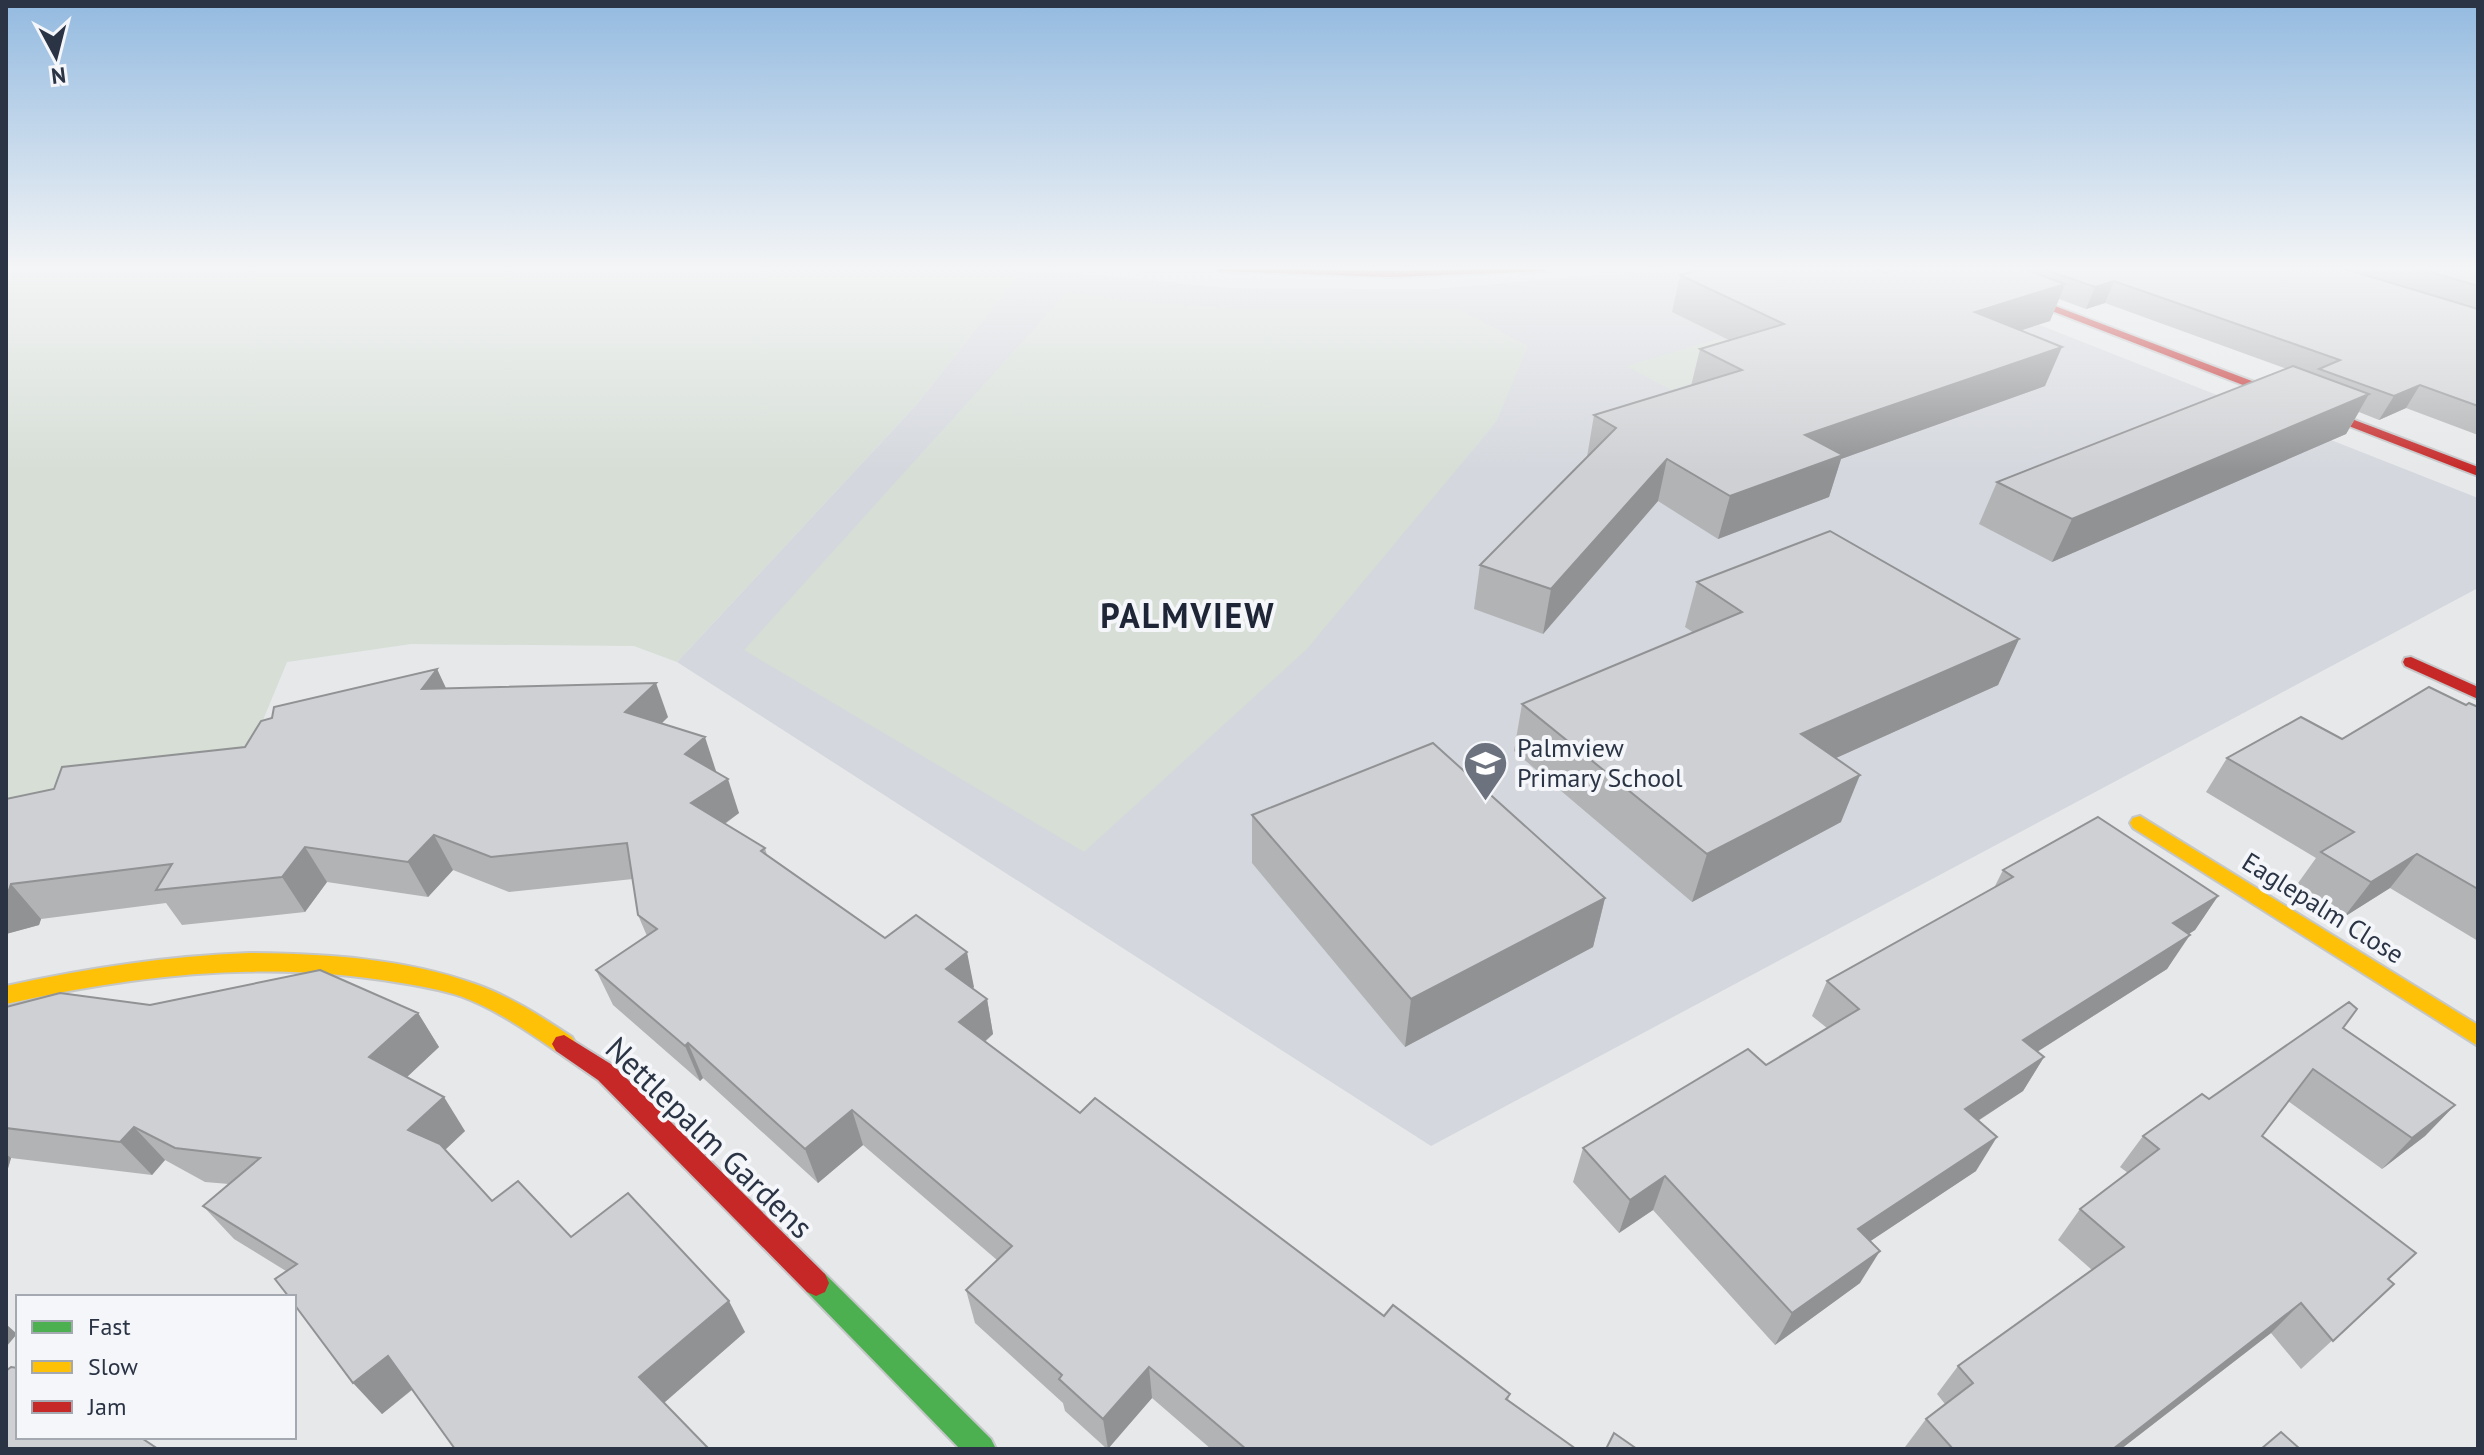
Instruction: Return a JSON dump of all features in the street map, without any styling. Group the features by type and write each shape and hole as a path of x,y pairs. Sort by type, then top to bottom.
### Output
{"street":[{"path":"2123,336 2478,472"},
{"path":"2411,662 2478,694"},
{"name":"Eaglepalm Close","path":"2140,823 2478,1037"},
{"name":"Nettlepalm Gardens","path":"6,995 74,977 191,962 302,959 391,972 473,992 533,1023 606,1073 981,1449"}],"shaded area":[{"path":"6,336 971,336 917,404 677,662 634,646 411,644 287,662 251,749 6,804"},
{"name":"Palmview Primary School","path":"971,336 2067,336 2478,498 2478,588 1431,1146 677,662 917,404"},
{"path":"1027,336 1509,336 1528,346 1497,421 1307,649 1084,852 744,650"},
{"path":"1721,338 1767,360 1671,390 1626,366"}],"building":[{"path":"1744,336 2034,336 2062,347 1805,435 1843,455 1730,496 1667,459 1551,589 1480,565 1616,428 1594,415 1742,370 1700,349"},
{"path":"2271,336 2478,336 2478,406 2420,385 2394,396 2319,369 2340,360"},
{"path":"2293,366 2369,394 2072,519 1997,482"},
{"path":"1830,531 2019,639 1801,734 1860,775 1707,854 1522,704 1742,612 1697,582"},
{"path":"437,669 422,689 656,683 625,712 705,737 685,754 728,779 691,803 765,848 761,851 885,938 916,915 967,952 946,969 987,999 959,1022 1080,1113 1095,1098 1384,1316 1393,1305 1510,1394 1506,1399 1576,1449 1246,1449 1149,1367 1103,1419 1059,1379 1062,1375 966,1290 1012,1246 852,1110 805,1149 688,1043 685,1046 596,970 657,929 638,915 627,843 491,857 434,835 408,862 305,847 282,877 156,890 172,864 11,884 6,891 6,799 54,789 62,767 245,747 261,721 272,718 274,707"},
{"path":"2429,687 2466,705 2469,703 2478,707 2478,889 2417,854 2371,882 2321,852 2354,832 2227,758 2301,717 2342,739"},
{"path":"1433,743 1605,898 1411,999 1252,815"},
{"path":"2098,817 2218,896 2173,923 2190,935 2023,1040 2044,1057 1965,1109 1997,1137 1858,1229 1880,1251 1792,1313 1665,1176 1630,1200 1583,1148 1748,1049 1766,1065 1859,1009 1827,981 2013,877 2003,870"},
{"path":"320,970 418,1013 369,1057 444,1097 408,1130 440,1144 492,1201 518,1181 571,1237 628,1193 729,1301 639,1377 709,1449 455,1449 388,1356 353,1383 296,1307 296,1295 287,1295 275,1279 297,1264 203,1206 260,1158 175,1148 134,1127 120,1142 6,1128 6,1007 60,993 150,1005"},
{"path":"2349,1002 2357,1009 2343,1028 2455,1105 2412,1138 2313,1069 2262,1136 2416,1253 2388,1279 2394,1284 2333,1341 2301,1303 2113,1449 1953,1449 1926,1419 1973,1383 1958,1366 2124,1247 2080,1209 2159,1149 2143,1136 2202,1094 2209,1099"},
{"path":"16,1368 16,1439 143,1439 158,1449 6,1449 6,1371"},
{"path":"2281,1432 2300,1449 2261,1449"},
{"path":"1614,1433 1637,1449 1606,1449"}],"traffic: fast":[{"path":"816,1283 981,1449"}],"traffic: slow":[{"path":"2140,823 2478,1037"},
{"path":"6,995 152,968 249,961 348,966 468,990 518,1014 564,1044"}],"traffic: jam":[{"path":"2123,336 2478,472"},
{"path":"2411,662 2478,694"},
{"path":"564,1044 606,1073 816,1283"}],"place":[{"name":"Palmview Primary School","path":"1486,802"}],"district":[{"name":"PALMVIEW","path":"1188,616"}]}
